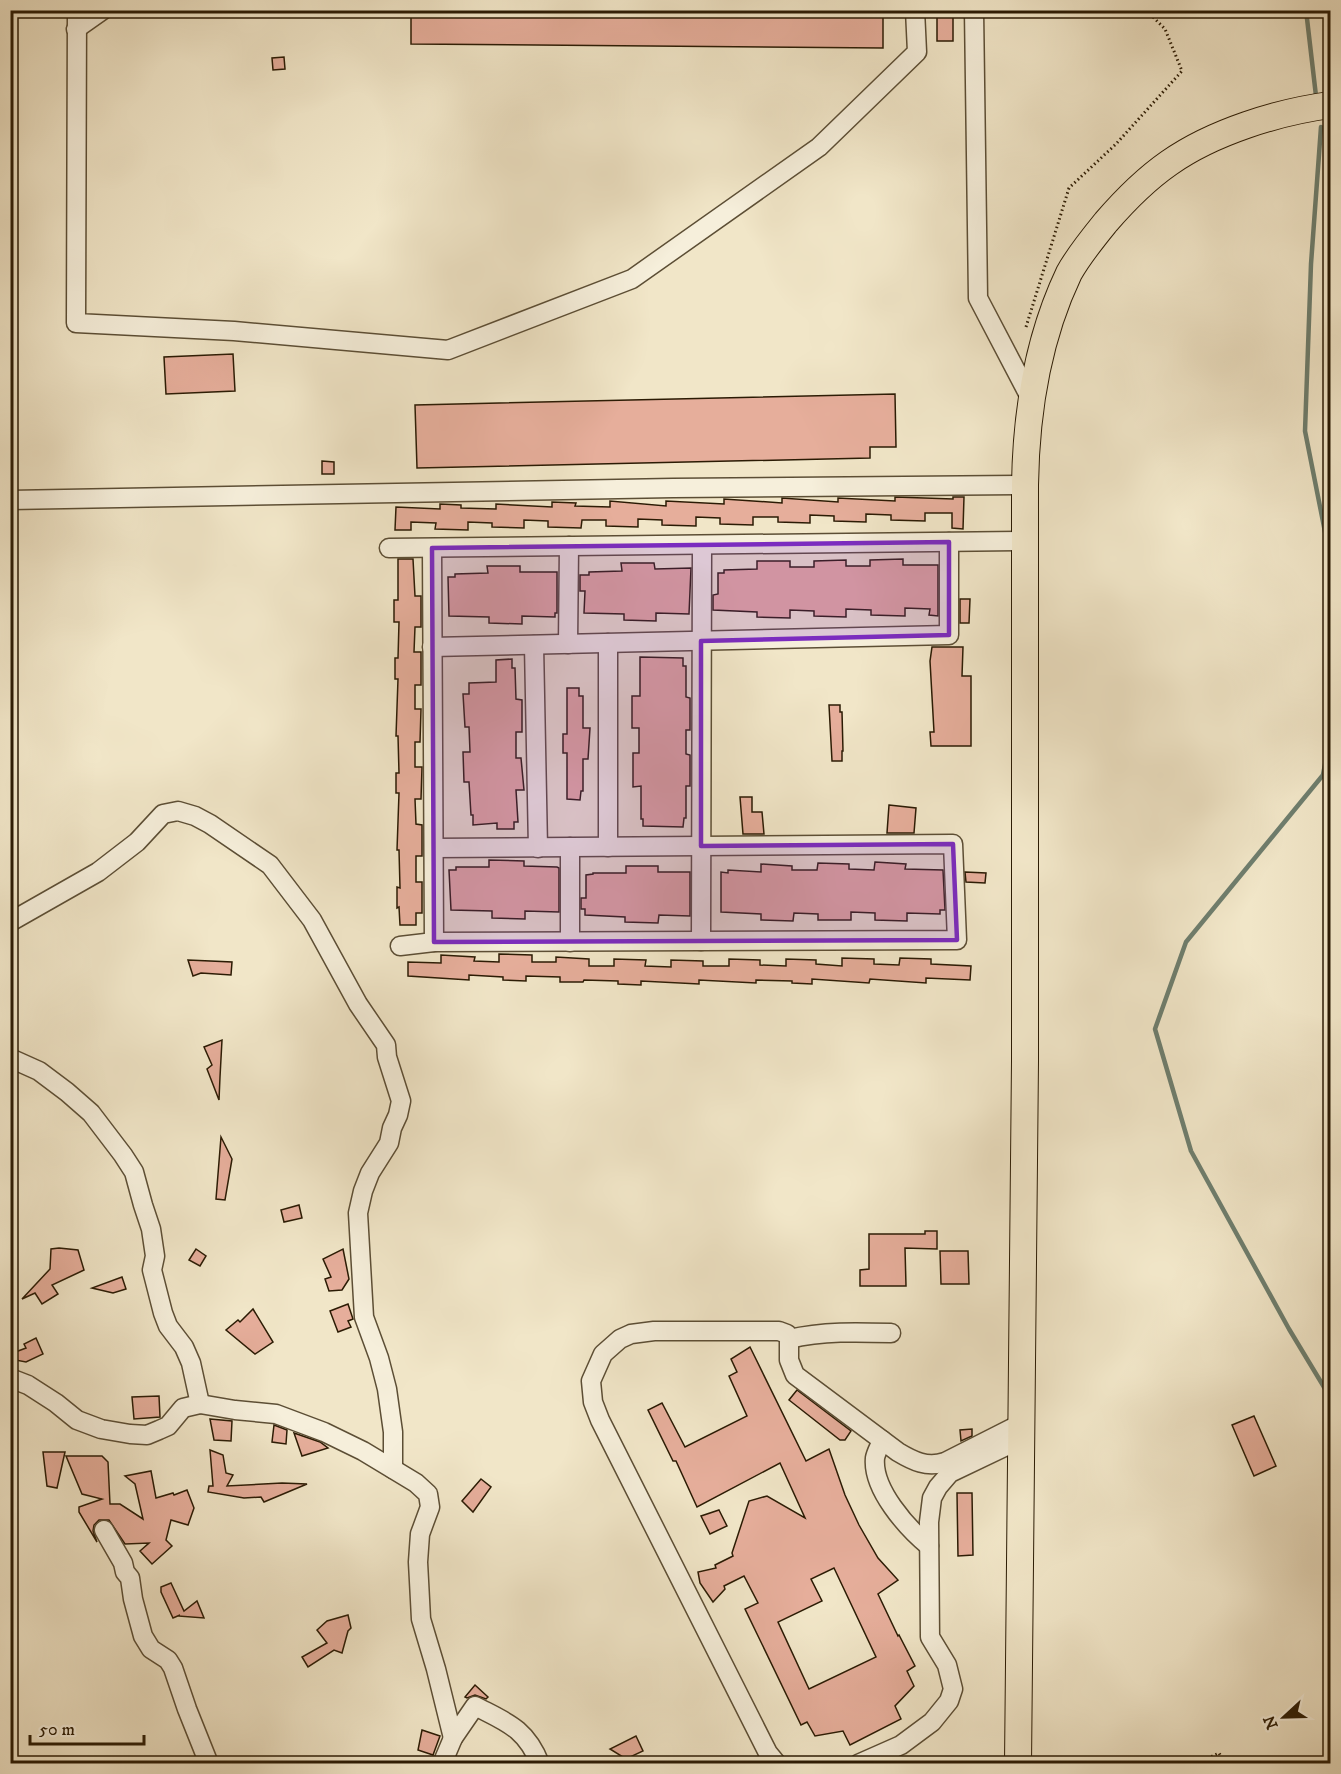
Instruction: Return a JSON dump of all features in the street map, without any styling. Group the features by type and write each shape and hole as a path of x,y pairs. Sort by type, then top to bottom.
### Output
{"highway":[{"path":"1018,1764 1025,1061 1025,458 1040,356 1070,272 1090,241 1116,211 1169,163 1196,146 1285,114 1330,105"}],"street":[{"path":"103,10 76,20 76,323 234,331 448,350 632,279 819,147 917,52 915,10"},
{"path":"974,10 978,298 1033,403"},
{"path":"10,500 661,488 1025,486"},
{"path":"389,548 1025,541"},
{"path":"432,647 949,635 949,542"},
{"path":"701,941 702,544"},
{"path":"568,644 569,546"},
{"path":"432,548 434,942"},
{"path":"608,643 609,847"},
{"path":"534,645 538,848"},
{"path":"10,922 98,872 137,842 163,814 178,812 195,816 210,824 270,865 312,920 358,1004 386,1045 387,1057 401,1101 399,1115 392,1128 389,1143 369,1173 358,1213 364,1317 379,1358 387,1389 393,1432 393,1469"},
{"path":"400,946 434,942 957,940 953,844 434,848"},
{"path":"570,847 570,942"},
{"path":"10,1058 39,1071 68,1092 91,1113 134,1172 152,1229 155,1256 152,1270 163,1312 168,1326 188,1355 200,1404"},
{"path":"777,1764 768,1753 600,1420 593,1402 591,1381 603,1354 620,1339 631,1334 654,1331 778,1331 787,1335 789,1339 789,1360 795,1375 912,1461 935,1465 1022,1431"},
{"path":"789,1339 819,1334 891,1333"},
{"path":"10,1378 28,1385 77,1420 101,1429 130,1434 147,1435 159,1430 168,1426 183,1408 200,1404 276,1414 324,1432 363,1451 416,1483 428,1494 430,1508 420,1534 418,1562 421,1619 453,1738"},
{"path":"858,1764 901,1745 932,1722 949,1701 952,1678 930,1637 929,1546 932,1498 950,1473 1022,1431"},
{"path":"882,1440 875,1456 878,1476 898,1516 914,1534 929,1546"},
{"path":"104,1530 130,1578 133,1599 144,1636 151,1649 168,1660 173,1668 209,1764"},
{"path":"442,1764 453,1738 475,1706 517,1728 535,1751 540,1764"}],"path":[{"path":"1025,334 1026,322 1069,188 1116,144 1182,71 1165,29 1146,10"},
{"path":"1195,1764 1219,1754 1225,1764"}],"highlighted area":[{"path":"949,542 949,635 701,641 701,846 953,844 957,940 434,942 432,548"}],"building":[{"path":"411,10 883,10 883,48 411,44"},
{"path":"937,10 953,10 953,41 937,41"},
{"path":"284,57 285,69 273,70 272,58"},
{"path":"233,354 235,391 166,394 164,357"},
{"path":"895,394 896,447 870,447 870,458 417,468 415,405"},
{"path":"322,461 334,462 334,474 322,474"},
{"path":"895,497 953,499 953,497 964,497 963,529 952,528 952,513 925,513 925,521 891,520 891,515 866,514 866,522 834,521 834,516 810,515 810,523 778,522 778,517 753,517 753,525 720,524 720,518 696,517 696,526 662,525 662,520 638,519 638,527 606,526 606,520 582,520 581,528 548,527 548,521 524,520 524,528 492,527 492,523 468,522 468,530 435,529 436,523 411,522 411,530 395,530 396,507 440,509 440,504 461,505 461,508 496,509 496,504 552,507 552,502 576,503 575,506 610,507 610,501 666,506 666,501 724,504 724,499 782,503 782,498 838,502 838,498 895,501"},
{"path":"398,559 413,559 415,596 421,596 421,627 415,627 414,652 421,652 421,685 415,685 415,709 421,709 420,742 415,742 415,767 422,767 421,799 415,799 416,824 422,825 422,856 416,856 416,882 422,882 422,913 416,913 416,925 400,925 399,907 397,908 397,887 400,888 399,850 397,850 399,793 396,793 396,773 399,773 398,736 396,736 398,679 395,679 395,658 398,658 399,622 394,622 394,600 398,600"},
{"path":"903,559 903,565 938,565 938,616 929,615 930,609 905,608 905,616 871,615 871,610 846,609 846,617 814,616 814,611 790,610 790,618 757,617 757,612 713,610 713,595 718,594 718,573 724,573 724,570 757,569 757,561 790,561 790,567 814,567 814,561 846,560 846,566 870,566 870,560"},
{"path":"621,563 654,563 655,569 691,568 689,614 656,613 656,621 624,620 624,614 584,613 585,591 580,591 580,575 589,575 589,572 622,571"},
{"path":"487,566 520,566 520,572 557,572 557,613 555,617 522,616 522,624 489,623 489,617 449,616 448,577 455,577 455,574 488,573"},
{"path":"960,599 970,599 969,623 960,623"},
{"path":"932,647 963,647 962,676 971,676 971,746 931,746 930,732 934,732 930,661"},
{"path":"640,657 683,658 683,666 686,666 686,697 690,698 690,730 686,730 686,754 690,755 690,786 686,786 686,818 684,818 683,827 643,826 643,819 641,819 641,786 633,787 633,753 639,753 639,728 632,728 632,696 640,696"},
{"path":"512,659 512,668 515,668 516,699 522,700 522,732 516,732 516,758 521,758 524,790 516,790 518,822 514,822 514,829 497,829 497,823 473,825 469,782 464,782 463,752 470,752 469,727 465,727 463,694 469,694 469,683 496,682 496,660"},
{"path":"567,688 579,688 579,696 583,696 583,728 590,728 588,759 583,759 583,791 581,791 580,800 567,799 567,753 563,753 563,734 567,734"},
{"path":"829,705 840,705 840,712 842,712 842,761 832,761"},
{"path":"740,797 752,797 752,812 762,812 764,834 743,834"},
{"path":"889,805 916,808 914,833 887,833"},
{"path":"489,860 524,861 524,866 559,868 559,912 525,911 525,919 492,918 492,911 451,910 449,870 456,870 456,867 489,867"},
{"path":"875,862 906,864 905,869 943,870 945,910 940,910 940,914 907,913 907,921 875,920 875,913 851,912 851,920 818,920 818,914 794,913 793,921 761,920 761,914 721,912 721,872 728,873 728,870 761,872 761,864 792,866 792,870 817,870 818,863 849,864 849,869 874,870"},
{"path":"626,866 658,866 658,872 690,872 690,916 659,915 658,923 625,922 625,917 585,915 585,909 581,909 581,898 586,898 586,875 626,873"},
{"path":"965,872 986,873 985,883 966,882"},
{"path":"499,954 532,955 532,962 556,962 556,957 589,959 589,966 614,966 614,959 646,960 645,966 671,967 671,960 703,961 703,966 729,966 729,959 760,960 760,965 786,966 786,959 816,960 816,964 842,966 842,958 874,959 874,964 899,965 900,958 931,959 931,964 971,966 970,980 926,978 926,983 870,979 869,983 812,979 812,984 792,983 792,981 756,980 756,983 699,980 699,984 641,981 641,985 618,984 618,981 560,982 560,977 526,976 526,981 469,975 469,980 408,976 408,962 441,963 441,955 475,957 474,961 499,962"},
{"path":"188,960 232,962 231,975 201,973 193,976"},
{"path":"222,1040 219,1100 207,1069 212,1065 204,1047"},
{"path":"221,1137 232,1159 225,1200 216,1199"},
{"path":"299,1205 302,1218 284,1222 281,1210"},
{"path":"925,1231 937,1231 937,1249 905,1248 906,1286 860,1286 860,1270 869,1269 869,1234 925,1234"},
{"path":"51,1249 78,1250 84,1270 52,1285 58,1294 42,1304 35,1293 22,1299 50,1269"},
{"path":"196,1249 206,1256 200,1266 189,1260"},
{"path":"343,1249 349,1279 342,1290 329,1291 325,1279 331,1277 323,1259"},
{"path":"940,1251 968,1251 969,1284 941,1284"},
{"path":"122,1277 126,1289 113,1293 92,1288"},
{"path":"348,1304 353,1319 348,1321 351,1327 338,1332 330,1311"},
{"path":"253,1309 273,1342 255,1354 226,1330 238,1320 240,1322"},
{"path":"36,1338 43,1354 26,1362 10,1359 10,1354 26,1348 24,1344"},
{"path":"750,1347 806,1461 829,1449 845,1495 859,1525 878,1558 898,1580 878,1594 915,1666 907,1671 914,1686 895,1706 901,1719 850,1745 843,1731 815,1736 807,1722 801,1725 745,1609 758,1603 744,1576 724,1586 725,1589 713,1602 700,1583 698,1572 716,1568 715,1565 733,1556 749,1501 767,1496 805,1518 780,1463 697,1507 676,1461 673,1461 648,1410 662,1403 685,1447 747,1416 729,1376 737,1372 731,1359","holes":["834,1568 876,1657 809,1689 778,1622 822,1601 811,1579"]},
{"path":"797,1390 851,1431 845,1440 840,1440 789,1400"},
{"path":"159,1396 160,1417 134,1419 132,1397"},
{"path":"1254,1416 1276,1466 1254,1476 1232,1425"},
{"path":"210,1419 232,1421 231,1441 214,1440"},
{"path":"274,1425 287,1430 286,1444 272,1442"},
{"path":"972,1429 972,1436 961,1441 960,1430"},
{"path":"294,1433 320,1442 328,1448 302,1456"},
{"path":"210,1450 223,1455 226,1473 233,1475 227,1486 307,1484 264,1502 261,1497 244,1498 208,1492 209,1486 213,1486"},
{"path":"43,1452 65,1452 57,1488 47,1486"},
{"path":"66,1456 102,1456 108,1462 110,1504 120,1504 143,1519 135,1484 125,1476 151,1471 156,1498 187,1490 194,1508 188,1525 171,1520 166,1540 172,1546 152,1564 140,1551 149,1543 125,1544 109,1520 99,1520 94,1525 93,1531 97,1542 79,1512 79,1507 102,1499 82,1494"},
{"path":"481,1479 491,1487 473,1512 462,1501"},
{"path":"957,1493 972,1493 973,1555 958,1556"},
{"path":"719,1510 727,1526 710,1534 701,1516"},
{"path":"171,1583 184,1611 197,1601 204,1618 178,1616 180,1615 173,1618 161,1592 161,1587"},
{"path":"348,1615 351,1628 348,1631 342,1653 334,1650 308,1667 302,1657 327,1643 317,1630 327,1621"},
{"path":"475,1685 488,1697 486,1699 475,1695 465,1697"},
{"path":"422,1730 440,1736 433,1755 418,1750"},
{"path":"636,1736 643,1751 626,1759 610,1749"}],"waterway":[{"path":"1306,10 1316,96"},
{"path":"1321,127 1311,264 1305,431 1330,557"},
{"path":"1330,738 1323,775 1186,942 1155,1029 1191,1151 1289,1329 1330,1397"}]}
